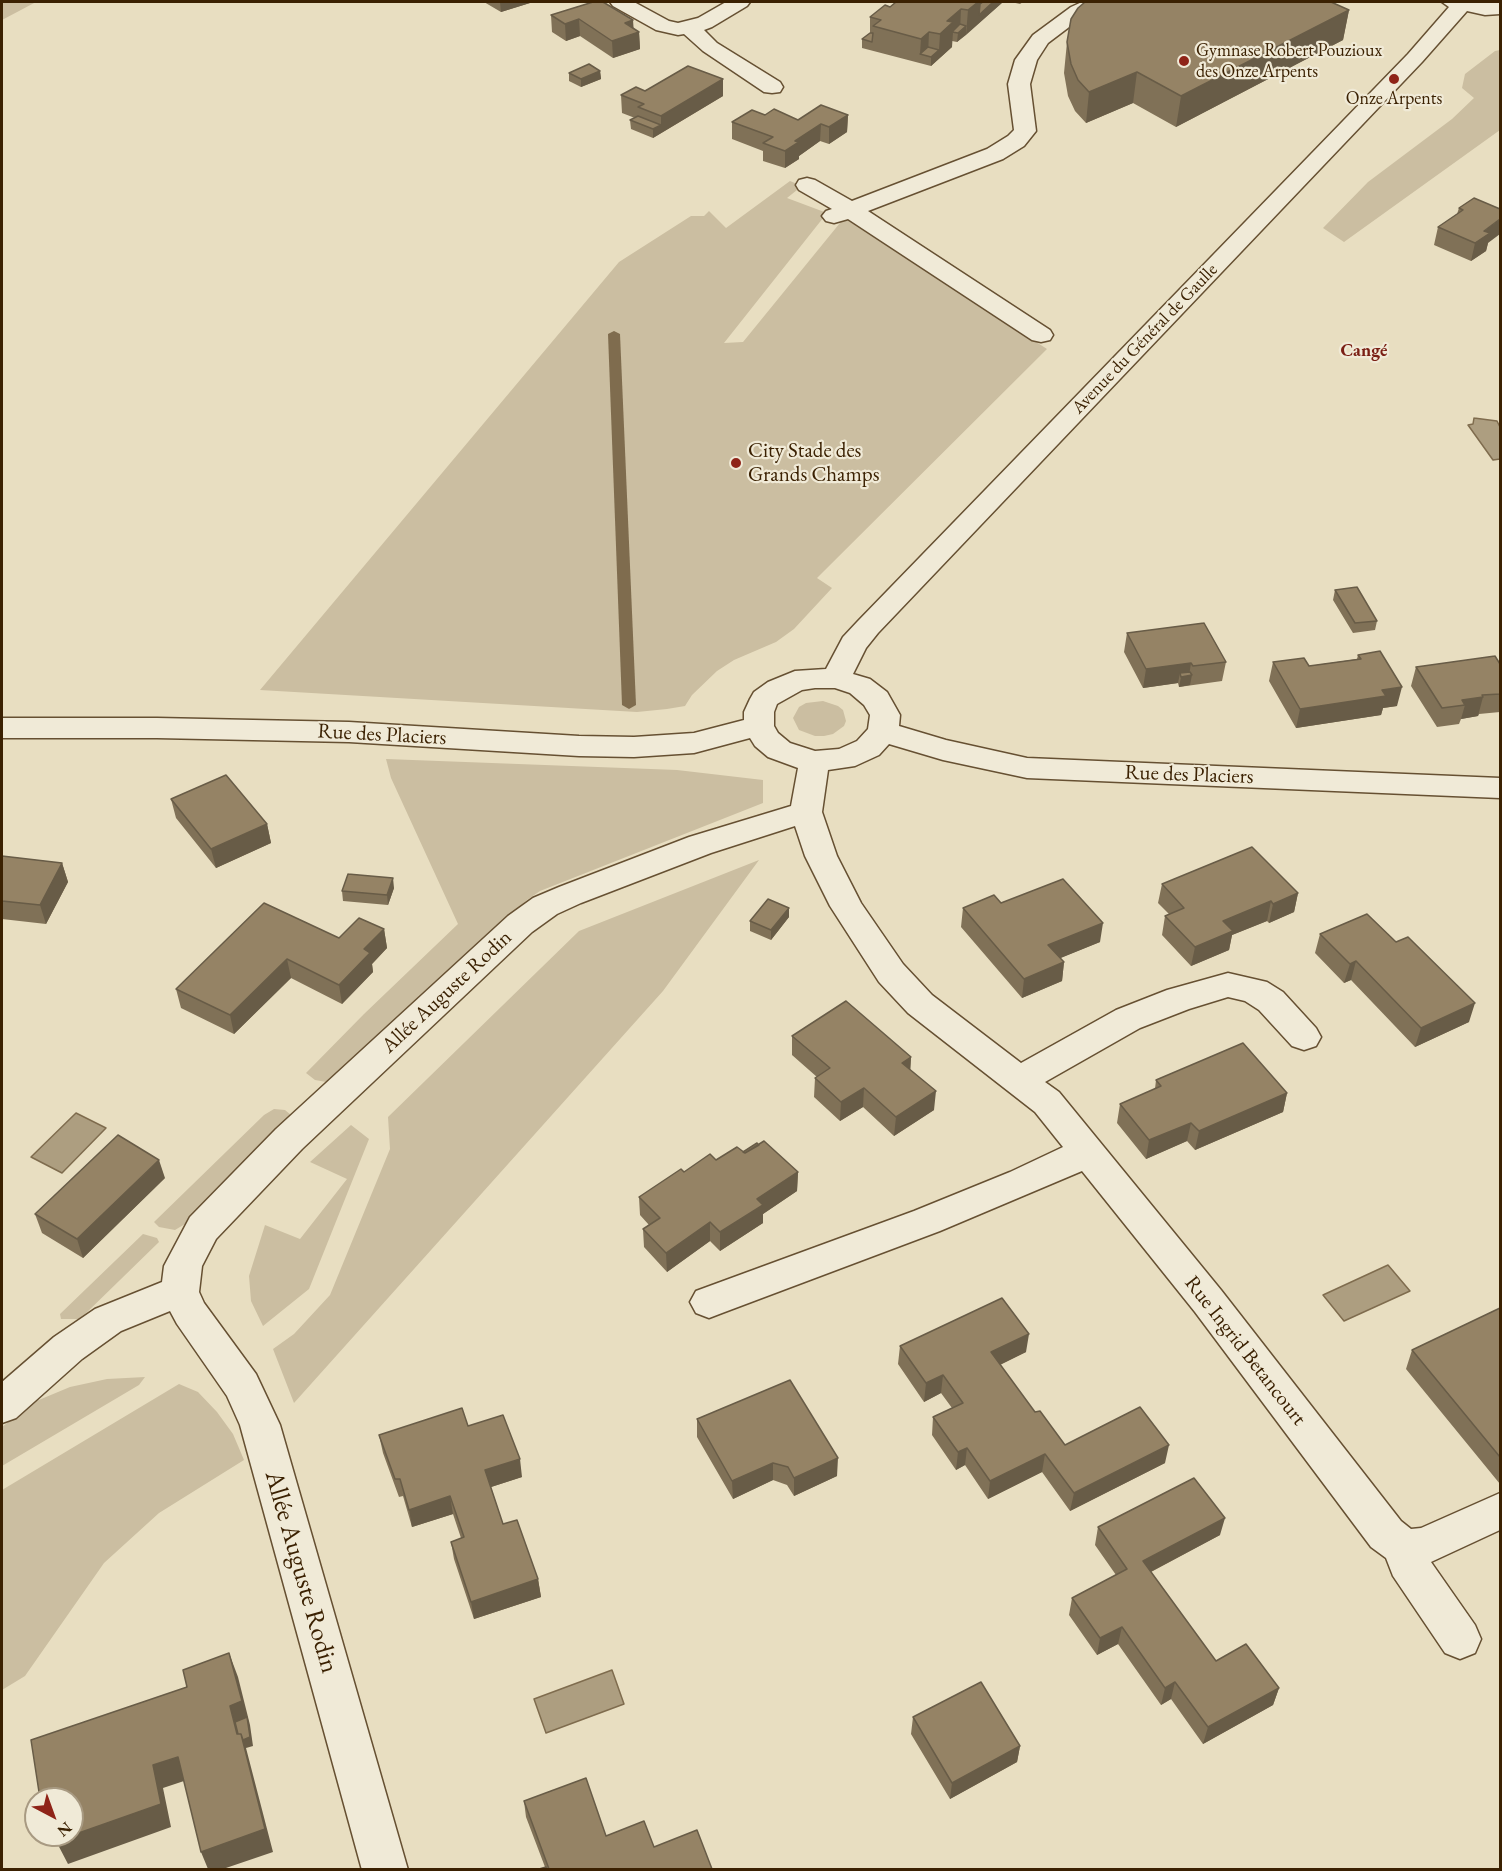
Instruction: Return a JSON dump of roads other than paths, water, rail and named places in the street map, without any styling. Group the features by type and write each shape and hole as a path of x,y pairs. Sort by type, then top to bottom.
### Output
{"street":[{"path":"620,2 663,26 678,29 705,24 740,2"},
{"path":"843,213 995,154 1016,141 1025,131 1019,84 1026,60 1040,39 1077,11 1098,2"},
{"path":"1457,3 1500,8"},
{"name":"Avenue du Général de Gaulle","path":"836,679 853,644 868,627 1415,58 1457,3"},
{"path":"689,27 710,47 772,87"},
{"path":"807,185 843,213 1041,335"},
{"path":"815,678 836,679 860,686 876,699 885,715 883,732 868,748 844,759 815,760 796,757 779,750 766,739 759,726 759,712 765,699 778,689 795,681 815,678"},
{"name":"Rue des Placiers","path":"2,728 349,732 579,746 634,747 694,743 759,726"},
{"name":"Rue des Placiers","path":"883,732 944,750 1027,768 1500,788"},
{"name":"Rue Ingrid Betancourt","path":"815,760 806,812 821,856 846,906 891,973 920,1004 1047,1102 1208,1301 1386,1534 1404,1548 1408,1563 1460,1639"},
{"name":"Allée Auguste Rodin","path":"385,1869 260,1425 242,1386 190,1313 180,1292 183,1266 203,1228 289,1139 520,924 546,906 580,891 700,845 806,812"},
{"path":"1019,1080 1128,1019 1179,999 1228,986 1255,991 1271,1001 1304,1037"},
{"path":"710,1302 927,1221 1023,1182 1087,1152"},
{"path":"2,1406 68,1348 108,1320 149,1302 180,1292"},
{"path":"1404,1548 1425,1546 1500,1511"}],"waterway":[{"path":"614,334 629,705"}],"place":[{"name":"Gymnase Robert Pouzioux des Onze Arpents","path":"1184,61"},
{"name":"Onze Arpents","path":"1394,79"},
{"name":"City Stade des Grands Champs","path":"736,463"}],"district":[{"name":"Cangé","path":"1364,351"}]}
